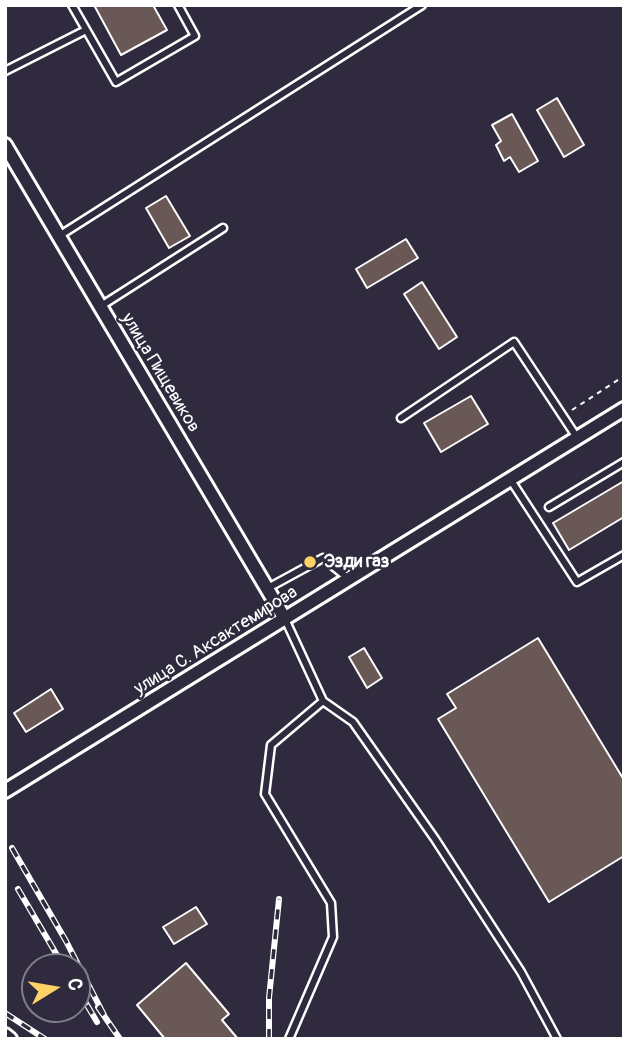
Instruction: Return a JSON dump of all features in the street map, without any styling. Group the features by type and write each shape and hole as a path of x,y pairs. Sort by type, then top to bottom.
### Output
{"street":[{"name":"улица Пищевиков","path":"5,145 285,619"},
{"name":"улица С. Аксактемирова","path":"5,791 576,436 624,409"},
{"path":"5,1035 10,1039"}],"lane":[{"path":"72,5 116,82 195,36 178,5"},
{"path":"59,236 422,5"},
{"path":"5,71 86,30"},
{"path":"101,306 223,228"},
{"path":"401,418 514,342 576,436"},
{"path":"548,507 624,462"},
{"path":"509,478 577,582 624,555"},
{"path":"267,589 323,558 349,579"},
{"path":"285,619 323,701 353,722 412,807 521,972 557,1039"},
{"path":"289,1039 333,937 331,903 265,794 271,744 323,701"}],"path":[{"path":"562,416 624,376"}],"building":[{"path":"94,5 153,5 167,30 121,55"},
{"path":"557,98 584,145 564,157 537,110"},
{"path":"512,114 538,161 519,172 510,157 504,161 496,145 501,141 492,125"},
{"path":"166,196 190,236 169,248 146,208"},
{"path":"406,239 418,258 367,288 356,269"},
{"path":"422,282 457,337 439,349 404,294"},
{"path":"471,396 488,424 441,452 424,423"},
{"path":"624,481 624,517 569,550 553,523"},
{"path":"538,638 624,780 624,856 549,902 438,719 456,708 447,694"},
{"path":"364,648 382,678 367,688 349,657"},
{"path":"51,689 63,709 26,732 14,713"},
{"path":"196,907 207,924 174,944 163,927"},
{"path":"186,963 229,1014 222,1020 238,1039 165,1039 137,1005"}],"railway":[{"path":"12,848 66,941 104,1015"},
{"path":"18,889 56,953"},
{"path":"269,1039 269,998 279,899"},
{"path":"98,1007 120,1039"},
{"path":"91,1012 97,1022"},
{"path":"5,1013 45,1039"}],"place":[{"name":"Эзди газ","path":"310,562"}]}
